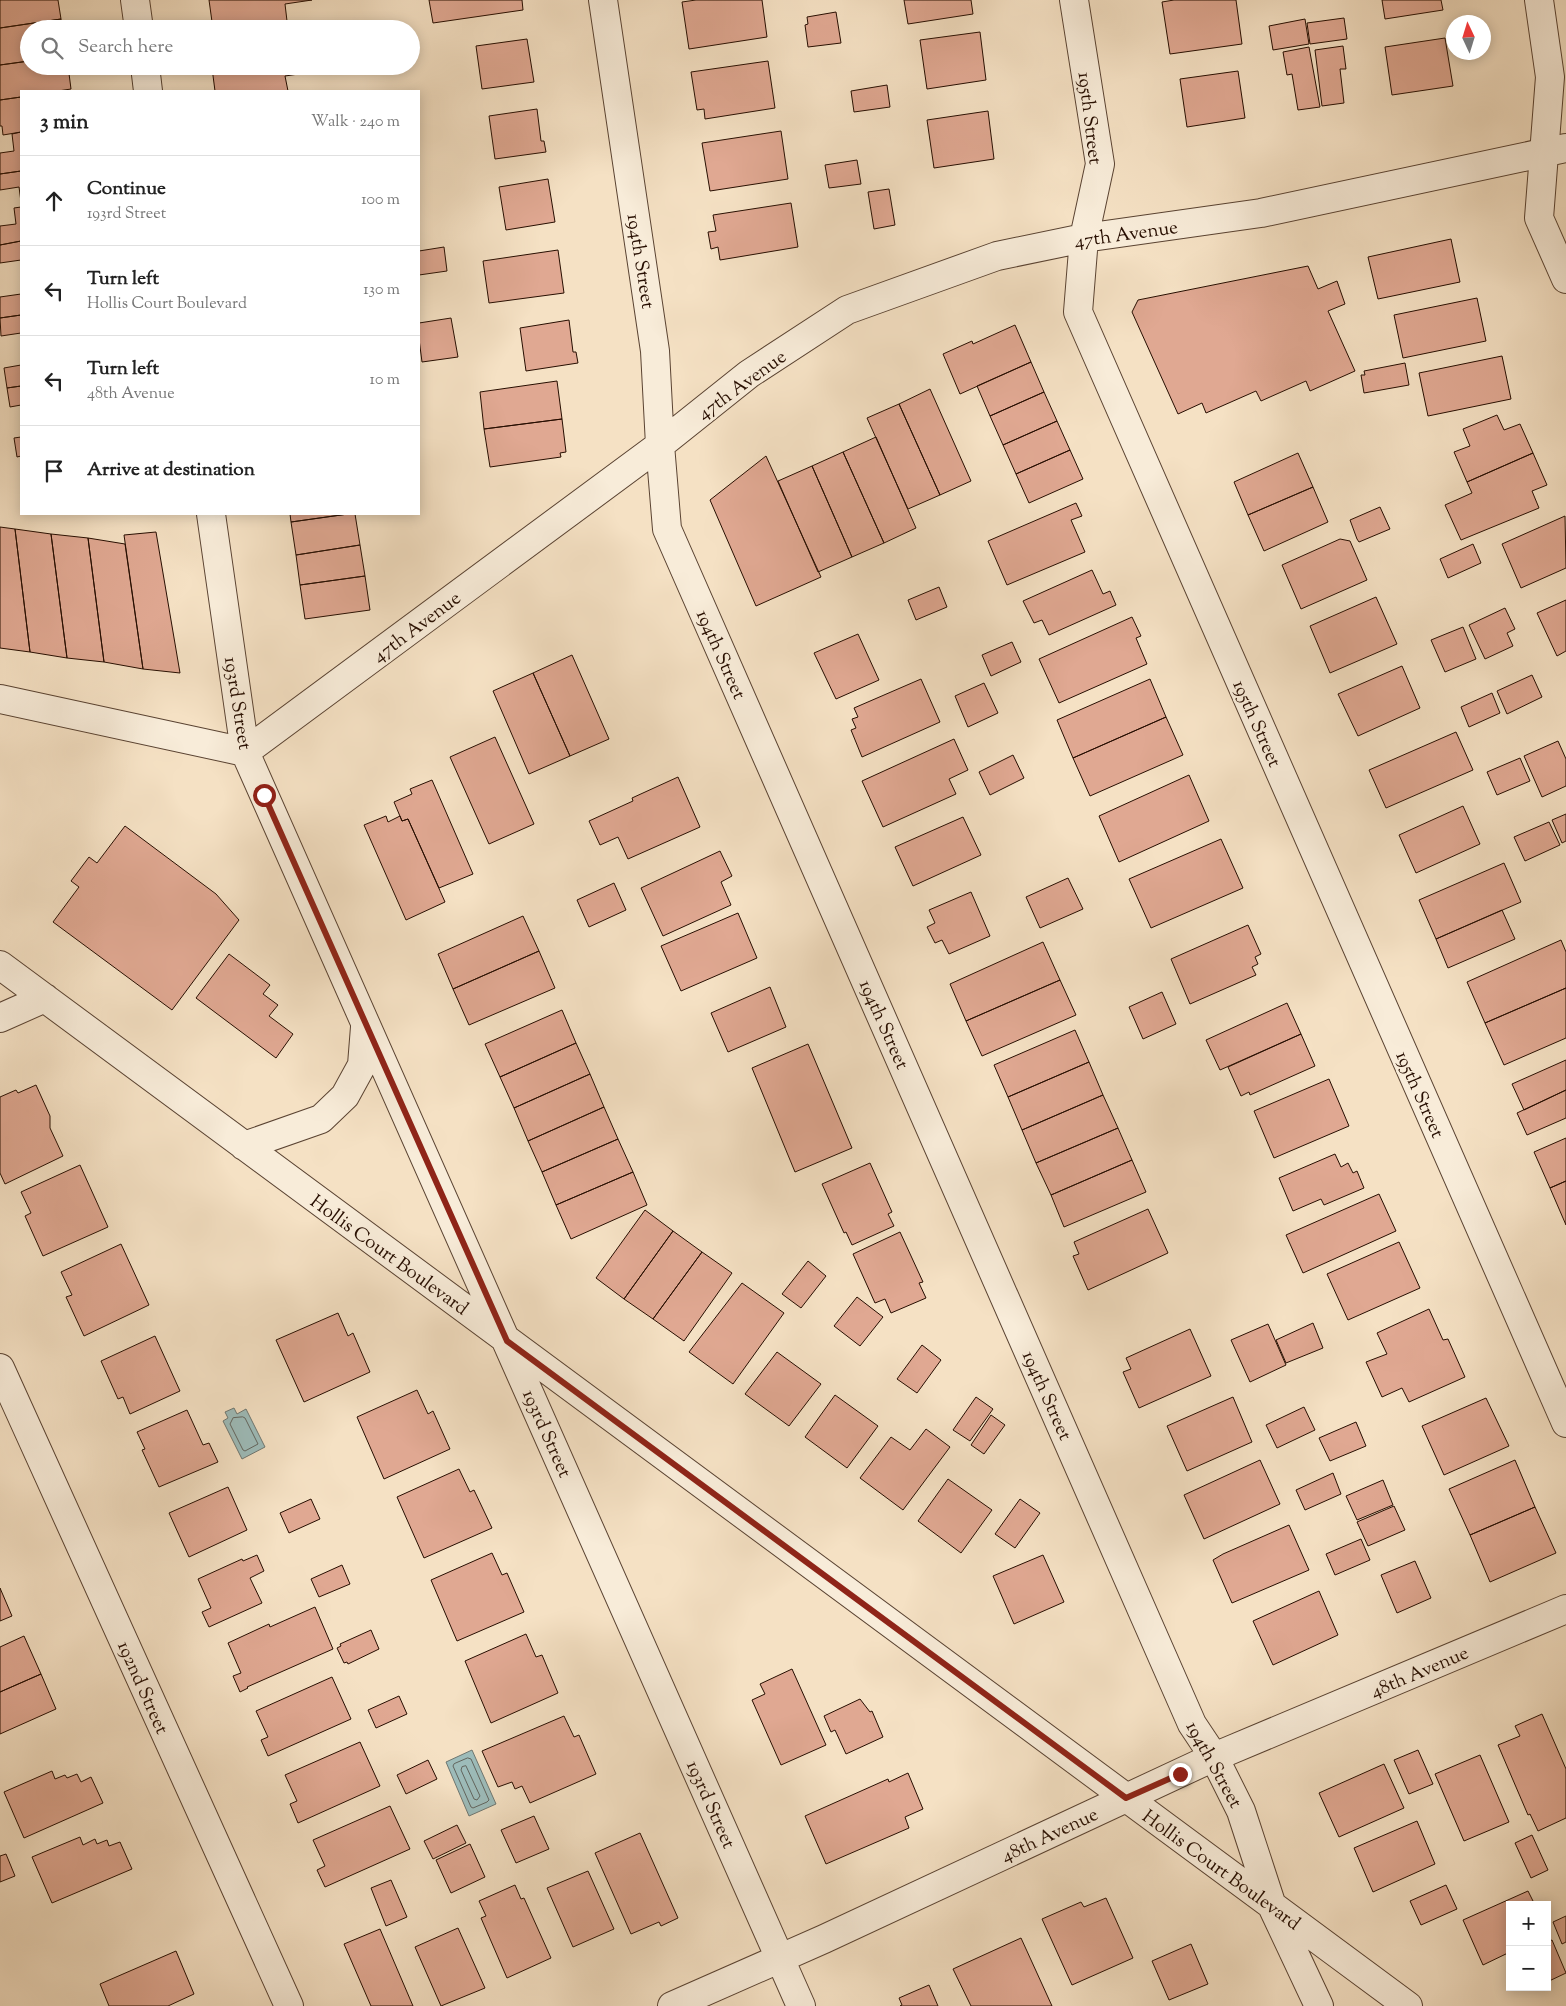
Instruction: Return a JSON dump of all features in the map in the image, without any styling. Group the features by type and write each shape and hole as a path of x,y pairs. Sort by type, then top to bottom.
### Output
{"street":[{"path":"135,0 138,20"},
{"name":"194th Street","path":"602,0 656,351 660,445 667,529 1192,1724 1214,1757 1242,1811 1272,1906 1319,2006"},
{"name":"195th Street","path":"1074,0 1100,164 1084,238 1078,312 1566,1423"},
{"path":"1539,0 1550,77 1555,150 1539,218 1566,279"},
{"path":"146,75 148,90"},
{"name":"47th Avenue","path":"245,752 660,445 750,374 847,310 997,256 1084,238 1261,213 1379,190 1555,150"},
{"name":"193rd Street","path":"212,515 245,752 801,2006"},
{"path":"0,700 245,752"},
{"name":"Hollis Court Boulevard","path":"0,964 1408,2006"},
{"path":"0,1018 45,998"},
{"path":"244,1146 321,1119 345,1096 362,1065 366,1023"},
{"name":"192nd Street","path":"0,1368 288,2006"},
{"name":"48th Avenue","path":"672,2006 1214,1757 1566,1609"}],"water":[{"path":"234,1408 237,1414 246,1409 265,1447 242,1459 223,1421 228,1418 225,1412"},
{"path":"472,1750 496,1804 469,1816 446,1762"}],"building":[{"path":"0,0 58,0 61,19 20,20 20,25 0,28"},
{"path":"209,0 312,0 285,4 287,20 212,20"},
{"path":"429,0 522,0 523,10 433,23"},
{"path":"696,0 762,0 767,37 689,49 682,2"},
{"path":"904,0 971,0 973,14 908,24"},
{"path":"1174,0 1236,0 1242,44 1170,54 1162,2"},
{"path":"1382,0 1441,0 1443,10 1385,19"},
{"path":"836,12 841,43 808,47 805,25 808,24 807,17"},
{"path":"1344,18 1347,39 1310,44 1307,23"},
{"path":"1305,19 1309,44 1273,50 1269,26"},
{"path":"20,25 20,62 0,65 0,28"},
{"path":"980,32 986,80 927,89 920,40"},
{"path":"1445,38 1446,60 1449,60 1453,86 1392,95 1385,47"},
{"path":"527,39 534,82 482,89 476,46"},
{"path":"1343,46 1346,69 1340,69 1344,103 1322,106 1315,50"},
{"path":"1309,47 1320,107 1298,110 1292,74 1287,75 1283,52"},
{"path":"768,61 775,108 705,119 704,109 697,110 691,72"},
{"path":"20,62 20,75 69,75 71,89 20,90 20,97 0,100 0,65"},
{"path":"1238,71 1245,118 1187,127 1180,79"},
{"path":"213,75 292,75 285,76 288,90 215,90"},
{"path":"887,85 890,107 854,112 851,91"},
{"path":"20,97 20,132 3,135 2,126 0,126 0,100"},
{"path":"537,109 541,141 544,141 546,152 495,159 489,116"},
{"path":"988,111 994,159 934,168 927,120"},
{"path":"781,131 788,179 710,191 702,143"},
{"path":"20,132 20,171 0,174 0,153 14,151 12,134"},
{"path":"857,160 861,184 829,188 825,165"},
{"path":"20,171 20,194 19,187 0,190 0,174"},
{"path":"548,179 555,222 506,230 499,187"},
{"path":"889,189 895,225 874,229 868,192"},
{"path":"791,203 798,247 720,260 718,247 711,249 708,232 716,231 713,215"},
{"path":"20,207 20,241 0,245 0,226 16,224 14,208"},
{"path":"1451,239 1460,282 1378,299 1368,257"},
{"path":"20,241 20,260 0,263 0,245"},
{"path":"444,247 447,271 420,275 420,251"},
{"path":"558,250 564,293 489,303 483,261"},
{"path":"1308,266 1318,289 1337,281 1345,304 1328,311 1355,371 1310,391 1306,381 1261,401 1256,391 1206,413 1202,403 1178,414 1132,312 1138,300"},
{"path":"20,294 20,315 0,318 0,297"},
{"path":"1477,298 1486,341 1403,358 1394,315"},
{"path":"20,315 20,333 1,336 0,318"},
{"path":"451,318 458,357 422,362 420,323"},
{"path":"569,320 573,352 576,352 578,363 526,371 520,328"},
{"path":"1015,325 1031,362 960,394 943,354 972,341 973,344"},
{"path":"1502,356 1511,399 1428,416 1419,373"},
{"path":"1031,362 1044,392 990,416 977,386"},
{"path":"1405,363 1409,385 1364,393 1361,375 1365,375 1364,371"},
{"path":"20,365 20,386 7,388 4,368"},
{"path":"557,381 562,419 484,429 480,392"},
{"path":"20,386 20,405 10,407 7,388"},
{"path":"930,389 971,481 940,495 899,404"},
{"path":"1044,392 1057,421 1003,445 990,416"},
{"path":"899,404 940,495 908,509 867,418"},
{"path":"1497,415 1504,430 1520,424 1533,453 1467,482 1454,452 1470,446 1463,429"},
{"path":"562,419 566,452 560,453 561,457 490,467 484,429"},
{"path":"1057,421 1070,450 1016,474 1003,445"},
{"path":"20,437 20,456 17,457 14,438"},
{"path":"876,437 916,528 884,543 843,452"},
{"path":"1070,450 1083,479 1029,503 1016,474"},
{"path":"843,452 884,543 852,557 812,466"},
{"path":"1298,453 1313,487 1248,515 1234,482"},
{"path":"1533,453 1547,485 1532,491 1539,508 1461,540 1445,505 1472,493 1467,482"},
{"path":"766,456 821,577 756,606 710,500"},
{"path":"812,466 852,557 818,572 778,481"},
{"path":"1313,487 1328,522 1264,551 1248,515"},
{"path":"1076,503 1082,516 1071,520 1085,552 1007,585 988,541"},
{"path":"1380,507 1390,529 1359,542 1350,520"},
{"path":"290,515 341,515 291,522"},
{"path":"341,515 355,515 360,545 296,555 291,522"},
{"path":"1565,516 1566,568 1521,588 1502,544"},
{"path":"0,527 15,529 30,652 0,648"},
{"path":"15,529 51,534 67,658 30,652"},
{"path":"156,532 180,673 143,669 124,535"},
{"path":"51,534 88,538 104,662 67,658"},
{"path":"88,538 125,544 143,669 104,662"},
{"path":"1340,539 1350,541 1367,580 1301,609 1282,565"},
{"path":"1473,544 1481,563 1448,578 1440,559"},
{"path":"360,545 365,576 300,585 296,555"},
{"path":"1092,570 1103,594 1110,591 1116,605 1049,635 1042,620 1034,623 1023,601"},
{"path":"365,576 370,610 305,619 300,585"},
{"path":"939,587 947,607 916,620 908,600"},
{"path":"1376,597 1397,644 1330,673 1310,626"},
{"path":"1566,600 1566,651 1557,656 1537,613"},
{"path":"1505,608 1515,629 1507,633 1513,646 1485,659 1469,625"},
{"path":"1132,617 1141,636 1136,638 1147,664 1059,703 1039,659"},
{"path":"1463,627 1476,659 1445,672 1431,640"},
{"path":"858,634 879,680 836,699 814,653"},
{"path":"1012,642 1021,662 991,676 982,655"},
{"path":"572,655 609,739 570,756 533,673"},
{"path":"1402,666 1420,708 1358,736 1338,694"},
{"path":"533,673 570,756 529,774 493,691"},
{"path":"1532,675 1542,697 1507,714 1497,691"},
{"path":"921,679 940,722 862,757 851,730 856,728 852,719 858,717 854,708"},
{"path":"1150,679 1166,717 1073,758 1057,720"},
{"path":"984,683 998,713 968,727 955,696"},
{"path":"1492,693 1500,713 1469,727 1461,707"},
{"path":"1166,717 1183,755 1090,796 1073,758"},
{"path":"1456,732 1473,770 1386,808 1369,770"},
{"path":"495,737 534,824 489,844 450,757"},
{"path":"954,739 968,770 949,779 956,794 883,827 862,781"},
{"path":"1558,741 1566,759 1566,786 1542,797 1524,756"},
{"path":"1013,755 1024,778 990,795 979,772"},
{"path":"1520,758 1530,781 1497,795 1487,772"},
{"path":"1189,775 1209,821 1119,862 1099,816"},
{"path":"678,777 700,827 628,859 618,837 600,845 589,821 633,801 632,798"},
{"path":"432,780 473,874 439,888 408,819 402,821 394,802 412,794 410,789"},
{"path":"1463,806 1480,844 1416,873 1399,835"},
{"path":"1566,814 1566,841 1562,843 1552,820"},
{"path":"386,816 388,822 400,816 402,821 408,819 445,902 406,920 364,825"},
{"path":"963,817 981,855 913,886 895,847"},
{"path":"1549,822 1560,845 1525,861 1514,837"},
{"path":"125,826 216,894 239,920 172,1010 53,922 79,887 71,881 89,857 97,863"},
{"path":"1221,839 1243,888 1151,928 1129,879"},
{"path":"720,851 732,876 721,882 731,905 663,936 641,888"},
{"path":"1504,863 1521,902 1436,939 1419,900"},
{"path":"1068,878 1083,909 1040,928 1026,897"},
{"path":"614,883 626,910 589,927 577,900"},
{"path":"971,892 990,936 949,954 942,940 935,943 927,927 935,923 929,910"},
{"path":"1502,910 1515,939 1448,968 1436,939"},
{"path":"738,913 757,958 681,991 661,946"},
{"path":"523,916 539,951 453,989 438,954"},
{"path":"1248,925 1261,954 1255,957 1258,964 1252,967 1256,975 1190,1004 1171,959"},
{"path":"1561,940 1566,952 1566,988 1485,1023 1467,982"},
{"path":"1043,942 1060,980 966,1021 950,984"},
{"path":"539,951 555,988 469,1025 453,989"},
{"path":"229,954 270,985 263,994 278,1005 269,1016 293,1034 276,1058 196,998"},
{"path":"1060,980 1076,1015 982,1056 966,1021"},
{"path":"770,987 786,1027 728,1052 711,1013"},
{"path":"1566,988 1566,1038 1504,1065 1485,1023"},
{"path":"1162,992 1176,1024 1143,1039 1129,1007"},
{"path":"1287,1003 1301,1034 1220,1070 1206,1040"},
{"path":"562,1010 576,1043 500,1077 485,1044"},
{"path":"1075,1030 1089,1062 1008,1097 994,1065"},
{"path":"1301,1034 1315,1066 1250,1095 1249,1092 1241,1096 1228,1067"},
{"path":"576,1043 590,1074 514,1108 500,1077"},
{"path":"808,1044 852,1148 795,1172 752,1068"},
{"path":"1566,1060 1566,1090 1524,1110 1512,1084"},
{"path":"1089,1062 1103,1095 1022,1130 1008,1097"},
{"path":"590,1074 604,1107 528,1141 514,1108"},
{"path":"1329,1079 1349,1126 1274,1158 1254,1111"},
{"path":"36,1085 50,1116 50,1128 63,1156 5,1184 0,1173 0,1097 16,1090 18,1093"},
{"path":"1566,1090 1566,1118 1527,1135 1517,1113"},
{"path":"1103,1095 1118,1128 1036,1163 1022,1130"},
{"path":"604,1107 618,1139 542,1172 528,1141"},
{"path":"1118,1128 1132,1160 1051,1195 1036,1163"},
{"path":"1566,1138 1566,1181 1550,1188 1534,1152"},
{"path":"618,1139 633,1172 556,1205 542,1172"},
{"path":"1335,1154 1341,1167 1348,1163 1353,1173 1357,1171 1364,1188 1324,1205 1321,1199 1293,1211 1279,1178"},
{"path":"1132,1160 1146,1192 1064,1227 1051,1195"},
{"path":"870,1163 892,1212 888,1214 894,1226 852,1245 846,1232 844,1233 822,1184"},
{"path":"80,1165 108,1227 43,1256 25,1216 31,1213 21,1192"},
{"path":"633,1172 647,1205 571,1239 556,1205"},
{"path":"1566,1181 1566,1225 1550,1188"},
{"path":"1379,1194 1396,1231 1303,1273 1286,1235"},
{"path":"1148,1209 1168,1253 1088,1290 1073,1256 1079,1254 1074,1242"},
{"path":"645,1210 673,1231 624,1299 596,1278"},
{"path":"673,1231 702,1252 653,1319 624,1299"},
{"path":"900,1232 923,1282 919,1283 926,1298 891,1313 885,1299 875,1303 853,1254"},
{"path":"1399,1242 1420,1288 1348,1320 1327,1274"},
{"path":"121,1244 149,1305 84,1336 66,1297 72,1295 61,1272"},
{"path":"702,1252 732,1273 684,1341 653,1319"},
{"path":"808,1261 826,1276 801,1308 782,1294"},
{"path":"742,1283 784,1313 733,1384 689,1352"},
{"path":"857,1297 883,1317 860,1346 834,1326"},
{"path":"1429,1309 1443,1340 1448,1339 1465,1377 1409,1402 1402,1388 1382,1397 1366,1362 1387,1354 1377,1333"},
{"path":"338,1313 348,1336 353,1333 370,1372 304,1402 276,1340"},
{"path":"1313,1323 1323,1348 1286,1363 1276,1340"},
{"path":"1268,1324 1286,1365 1250,1382 1231,1340"},
{"path":"1190,1329 1211,1376 1139,1408 1123,1372 1131,1369 1126,1358"},
{"path":"155,1336 180,1391 130,1414 123,1397 118,1399 101,1361"},
{"path":"922,1345 941,1360 917,1393 897,1379"},
{"path":"777,1352 821,1384 789,1426 745,1394"},
{"path":"417,1390 428,1414 433,1411 450,1449 384,1479 357,1417"},
{"path":"835,1395 878,1426 847,1468 805,1437"},
{"path":"976,1397 993,1409 970,1441 953,1430"},
{"path":"1233,1397 1252,1442 1187,1471 1167,1426"},
{"path":"1486,1398 1509,1446 1444,1475 1422,1426"},
{"path":"1304,1407 1315,1430 1277,1448 1266,1425"},
{"path":"187,1410 203,1445 209,1443 218,1462 159,1487 142,1450 145,1449 137,1432"},
{"path":"991,1415 1005,1425 984,1454 971,1445"},
{"path":"1356,1422 1366,1446 1330,1461 1319,1438"},
{"path":"926,1429 950,1447 903,1510 860,1478 891,1437 910,1450"},
{"path":"1260,1460 1280,1504 1204,1539 1184,1495"},
{"path":"1515,1460 1535,1507 1470,1535 1449,1489"},
{"path":"459,1469 470,1492 474,1490 492,1528 424,1558 397,1497"},
{"path":"1333,1473 1341,1494 1305,1510 1296,1490"},
{"path":"948,1479 992,1510 961,1553 918,1521"},
{"path":"1383,1480 1393,1505 1357,1520 1346,1496"},
{"path":"228,1487 247,1530 189,1557 169,1513"},
{"path":"311,1499 320,1519 289,1533 280,1513"},
{"path":"1020,1499 1040,1513 1015,1548 995,1534"},
{"path":"1394,1506 1405,1530 1368,1546 1357,1522"},
{"path":"1535,1507 1556,1553 1490,1582 1470,1535"},
{"path":"1289,1525 1309,1570 1232,1603 1213,1560"},
{"path":"1361,1539 1370,1560 1335,1575 1326,1554"},
{"path":"492,1553 502,1575 507,1573 524,1612 457,1641 431,1580"},
{"path":"257,1555 264,1571 250,1578 262,1603 209,1627 202,1612 211,1608 198,1579 242,1559 243,1561"},
{"path":"1043,1555 1064,1602 1014,1624 993,1576"},
{"path":"1415,1561 1431,1598 1397,1613 1381,1575"},
{"path":"342,1565 350,1584 319,1597 311,1579"},
{"path":"0,1588 12,1616 0,1621"},
{"path":"1319,1591 1338,1635 1273,1665 1253,1621"},
{"path":"315,1607 333,1649 247,1687 240,1692 233,1676 241,1673 228,1643 269,1624 270,1627"},
{"path":"371,1630 379,1649 348,1664 347,1662 344,1663 337,1648 341,1646 340,1644"},
{"path":"526,1634 536,1657 542,1655 558,1693 491,1723 465,1661"},
{"path":"24,1636 41,1674 0,1692 0,1647"},
{"path":"792,1669 826,1745 781,1765 752,1700 765,1694 760,1684"},
{"path":"41,1674 56,1709 0,1734 0,1692"},
{"path":"332,1677 351,1719 268,1756 261,1740 268,1737 256,1711"},
{"path":"399,1696 407,1714 376,1728 368,1710"},
{"path":"860,1699 870,1712 872,1711 883,1737 846,1754 835,1730 831,1732 824,1716"},
{"path":"1542,1714 1566,1769 1566,1818 1538,1831 1530,1814 1528,1815 1498,1745 1520,1736 1515,1726"},
{"path":"564,1716 574,1737 579,1735 596,1774 530,1803 522,1786 515,1789 512,1782 498,1787 482,1751"},
{"path":"360,1742 380,1786 298,1823 290,1804 297,1801 285,1775"},
{"path":"1418,1750 1433,1784 1409,1794 1394,1760"},
{"path":"1480,1755 1509,1822 1464,1841 1435,1774"},
{"path":"428,1760 437,1779 406,1794 397,1775"},
{"path":"1384,1764 1404,1808 1339,1837 1319,1793"},
{"path":"52,1771 55,1779 65,1775 67,1778 77,1774 81,1782 91,1777 103,1803 24,1838 4,1792"},
{"path":"908,1773 923,1809 905,1817 909,1828 826,1864 805,1816 888,1779 889,1782"},
{"path":"390,1806 410,1849 325,1887 317,1870 325,1866 313,1840"},
{"path":"534,1816 549,1849 516,1863 501,1830"},
{"path":"1417,1821 1435,1864 1373,1892 1354,1848"},
{"path":"457,1825 466,1843 433,1859 424,1841"},
{"path":"640,1833 678,1918 661,1926 659,1922 631,1934 595,1853"},
{"path":"1532,1835 1548,1870 1531,1878 1515,1843"},
{"path":"80,1837 83,1845 95,1839 97,1844 107,1840 109,1846 120,1842 132,1869 52,1903 32,1857"},
{"path":"470,1844 485,1877 451,1893 436,1860"},
{"path":"6,1854 15,1876 0,1882 0,1856"},
{"path":"588,1871 614,1929 573,1947 547,1888"},
{"path":"391,1880 407,1917 386,1926 371,1888"},
{"path":"515,1885 521,1899 524,1898 551,1958 507,1978 481,1918 486,1916 479,1901"},
{"path":"1446,1885 1457,1909 1421,1925 1410,1901"},
{"path":"1528,1891 1533,1901 1506,1901 1506,1954 1483,1965 1463,1920"},
{"path":"1106,1898 1133,1958 1072,1985 1042,1919 1081,1902 1084,1907"},
{"path":"1566,1916 1566,1942 1562,1944 1553,1922"},
{"path":"458,1928 485,1988 441,2006 415,1947"},
{"path":"380,1929 413,2006 371,2006 344,1944"},
{"path":"1021,1938 1052,2006 971,2006 953,1969"},
{"path":"1551,1940 1566,1973 1551,1980 1551,1946"},
{"path":"1191,1944 1208,1984 1169,2000 1152,1961"},
{"path":"176,1951 194,1994 168,2006 109,2006 100,1984"},
{"path":"929,1985 938,2006 900,2006 902,2005 899,1998"}],"route":[{"path":"264,795 507,1341 1126,1798 1180,1774"}]}
